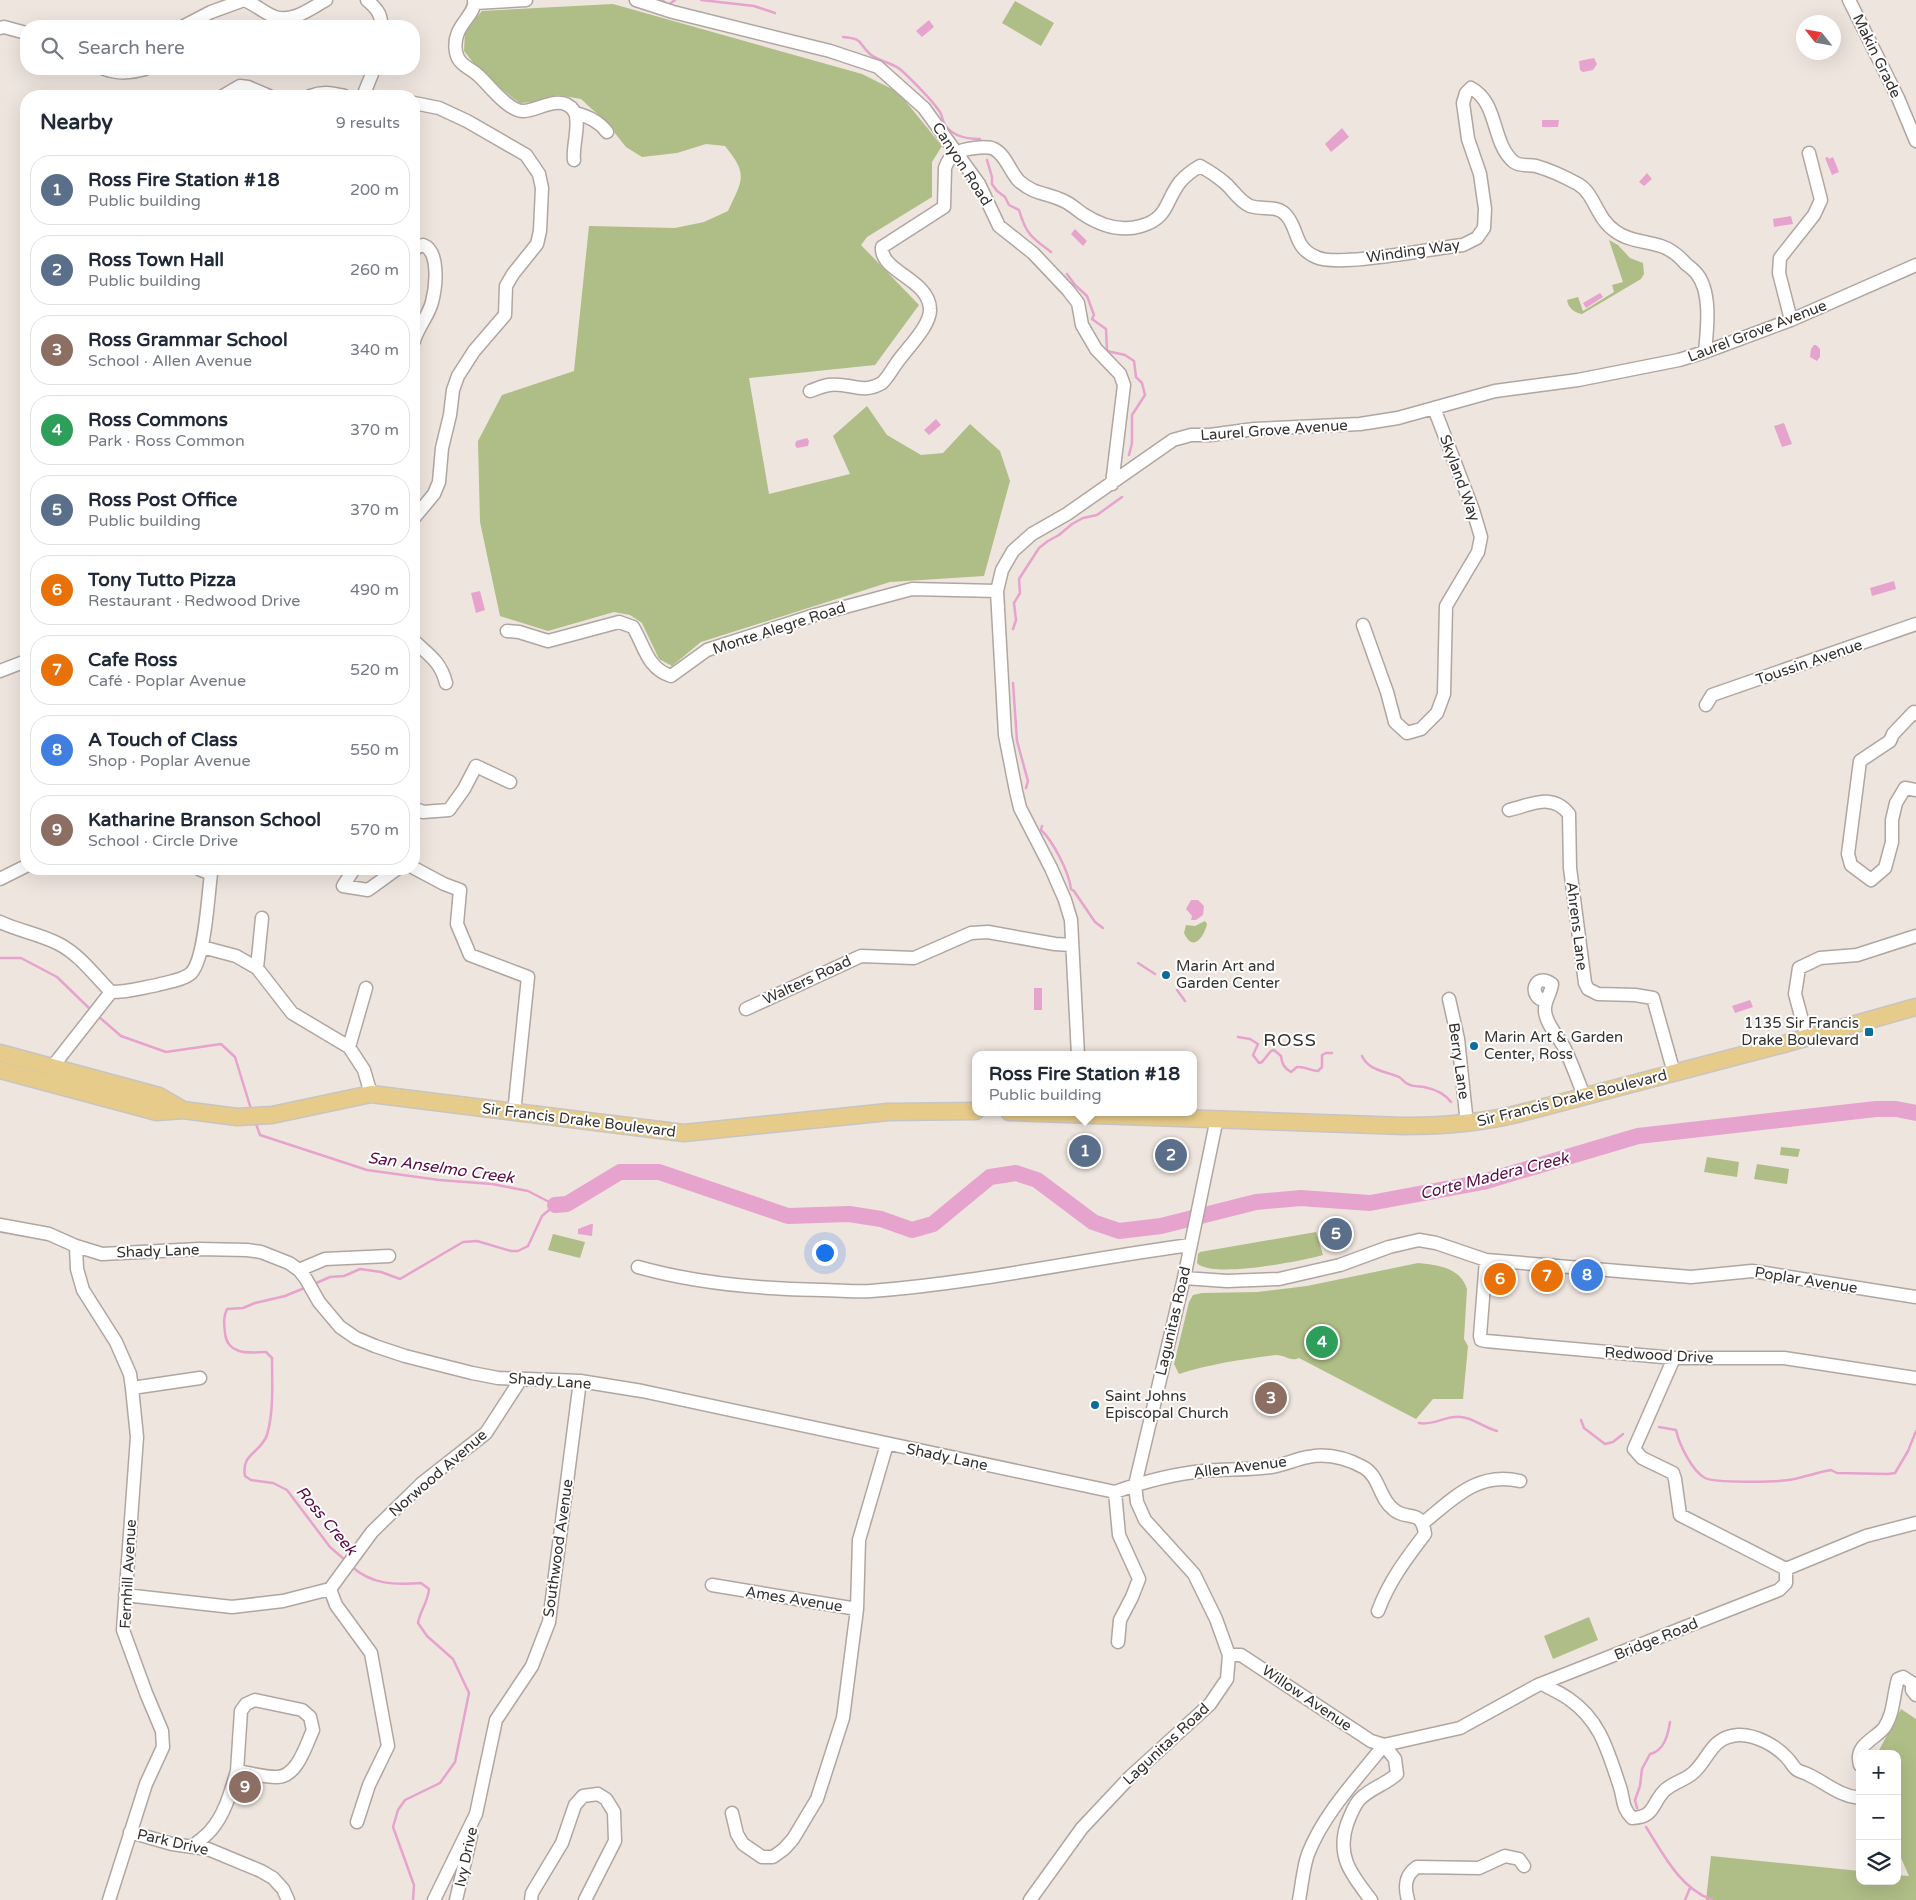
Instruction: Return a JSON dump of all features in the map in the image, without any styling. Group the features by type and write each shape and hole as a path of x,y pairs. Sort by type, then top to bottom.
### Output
{"main road":[{"name":"Sir Francis Drake Boulevard","path":"1162,1116 1433,1126 1467,1124 1492,1120 1674,1073 1916,1007"},
{"name":"Sir Francis Drake Boulevard","path":"1,1064 157,1112 183,1110 237,1116 272,1115 371,1094 684,1133 888,1112 972,1111"},
{"name":"Sir Francis Drake Boulevard","path":"1,1064 53,1066 158,1096 183,1110"}],"street":[{"path":"196,20 211,12 244,0 274,16 284,18 294,17 326,0"},
{"path":"367,0 374,6 382,20"},
{"path":"526,0 475,1 474,9 463,22 456,35 456,53 460,61 479,76 505,102 519,110 524,111 563,103 575,112 597,121 607,132"},
{"name":"Canyon Road","path":"636,0 673,12 830,51 878,67 924,108 979,184 999,226 1033,253 1068,290 1078,303 1082,325 1096,349 1120,374 1124,385 1112,484"},
{"name":"Makin Grade","path":"1849,0 1898,98 1916,141"},
{"path":"0,28 4,27 20,31"},
{"path":"365,90 372,75"},
{"path":"233,90 240,86 255,90"},
{"name":"Winding Way","path":"957,152 988,147 995,150 1002,156 1017,179 1028,188 1063,200 1098,223 1126,228 1140,226 1160,216 1179,183 1200,166 1226,184 1243,202 1252,207 1279,210 1286,214 1298,242 1306,251 1318,258 1354,260 1463,245 1477,238 1484,228 1480,174 1468,139 1463,102 1466,93 1471,88 1486,99 1505,151 1515,162 1526,166 1534,166 1579,185 1589,193 1605,223 1616,232 1627,237 1662,246 1681,259 1698,275 1705,294 1708,315 1705,352"},
{"path":"420,104 439,108 467,121 526,156 539,174 542,188 540,232 537,244 506,286 505,315 474,351 458,376 453,390 450,415 442,448 439,482 434,494 420,511"},
{"path":"574,160 572,150 577,119 575,112"},
{"path":"810,391 829,385 866,389 874,388 882,383 924,326 930,308 926,295 920,287 889,264 883,256 882,247 944,207 945,168 957,152"},
{"path":"1791,320 1778,273 1780,258 1814,215 1821,200 1809,153"},
{"path":"420,246 429,247 434,253 435,275 432,303 420,324"},
{"name":"Laurel Grove Avenue","path":"1078,1051 1071,920 1065,900 1051,868 1020,808 1005,735 998,591 1002,570 1019,546 1032,534 1067,514 1112,484 1173,440 1191,435 1210,435 1254,429 1360,424 1398,418 1495,391 1578,380 1679,360 1791,320 1916,266"},
{"name":"Skyland Way","path":"1363,625 1387,692 1395,722 1407,733 1421,729 1437,713 1444,694 1446,606 1478,552 1481,537 1473,510 1434,408"},
{"name":"Monte Alegre Road","path":"507,631 519,632 548,641 619,622 633,626 651,664 661,673 671,676 707,650 815,615 912,589 998,591"},
{"name":"Toussin Avenue","path":"1706,705 1712,696 1916,624"},
{"path":"420,647 443,670 446,683"},
{"path":"0,671 20,663"},
{"path":"1916,714 1914,712 1893,734 1890,741 1860,761 1848,854 1851,865 1871,880 1885,868 1892,842 1892,820 1896,803 1905,788 1916,790"},
{"path":"420,811 449,810 464,789 476,766 510,782"},
{"name":"Ahrens Lane","path":"1508,810 1545,800 1559,805 1569,814 1570,868 1585,983 1592,992 1598,994 1634,995 1652,998 1674,1073"},
{"path":"0,879 20,869"},
{"path":"420,871 460,890 457,924 470,955 528,977 514,1113"},
{"path":"0,922 61,945 76,955 111,992 127,992 191,974 202,947 211,875"},
{"path":"350,875 342,886 368,890 389,875"},
{"path":"257,968 262,918"},
{"name":"Walters Road","path":"746,1009 861,956 914,958 971,933 988,932 1055,944 1072,945"},
{"path":"1807,1038 1795,994 1799,968 1820,958 1857,955 1916,936"},
{"path":"202,947 236,956 257,968 292,1013 349,1047 364,1070 371,1094"},
{"path":"349,1047 366,988"},
{"path":"53,1066 111,992"},
{"name":"Berry Lane","path":"1449,999 1458,1039 1467,1124"},
{"path":"1546,1001 1545,1012 1547,1020 1564,1046 1584,1096"},
{"name":"Lagunitas Road","path":"1030,1900 1089,1821 1130,1777 1210,1704 1227,1679 1229,1655 1216,1619 1194,1574 1145,1520 1138,1502 1135,1485 1184,1278 1217,1118"},
{"name":"Shady Lane","path":"0,1225 49,1234 76,1246 102,1254 247,1250 274,1256 289,1263 302,1274 328,1314 340,1327 356,1338 405,1356 472,1373 498,1378 580,1381 642,1391 1115,1492"},
{"name":"Poplar Avenue","path":"1184,1278 1227,1281 1279,1279 1340,1264 1389,1247 1419,1240 1436,1243 1486,1260 1691,1277 1752,1271 1916,1297"},
{"path":"638,1267 668,1276 712,1282 791,1290 870,1291 941,1284 1190,1245"},
{"name":"Fernhill Avenue","path":"76,1246 78,1269 83,1290 116,1342 130,1374 137,1438 123,1630 162,1732 163,1747 146,1784 109,1900"},
{"path":"302,1274 325,1260 388,1256"},
{"name":"Redwood Drive","path":"1486,1260 1481,1340 1674,1358 1784,1358 1916,1378"},
{"path":"1674,1358 1634,1449 1642,1458 1673,1473 1676,1479 1680,1515 1786,1570 1866,1536 1916,1523"},
{"path":"132,1388 200,1378"},
{"name":"Norwood Avenue","path":"330,1589 372,1532 421,1484 486,1433 521,1379"},
{"name":"Southwood Avenue","path":"434,1900 476,1814 496,1720 532,1666 549,1622 580,1381"},
{"name":"Ames Avenue","path":"712,1586 857,1609 859,1540 886,1444"},
{"name":"Allen Avenue","path":"1135,1485 1202,1471 1272,1467 1308,1457 1341,1457 1370,1472 1391,1509 1395,1512 1420,1518 1423,1523"},
{"path":"1378,1611 1394,1576 1425,1534 1423,1523 1476,1483 1505,1478 1520,1481"},
{"path":"1118,1642 1120,1620 1132,1597 1138,1579 1119,1535 1115,1492 1135,1485"},
{"name":"Bridge Road","path":"1384,1745 1460,1728 1542,1684 1780,1590 1786,1583 1786,1570"},
{"path":"125,1595 232,1607 283,1600 330,1589 336,1605 371,1653 388,1746 369,1785 356,1822"},
{"path":"732,1812 737,1834 743,1844 762,1856 773,1857 784,1850 798,1831 817,1799 843,1718 857,1609"},
{"name":"Willow Avenue","path":"1229,1655 1241,1655 1371,1741 1384,1745"},
{"path":"1861,1750 1864,1744 1882,1730 1889,1720 1898,1679 1903,1677 1915,1687"},
{"path":"1542,1684 1569,1698 1591,1719 1606,1744 1625,1811 1632,1818 1644,1817 1650,1813 1664,1792 1675,1782 1692,1775 1701,1765 1709,1751 1721,1740 1738,1735 1757,1738 1774,1747 1788,1758 1796,1770 1849,1797 1856,1798"},
{"path":"193,1846 211,1830 220,1817 229,1797 237,1771 241,1711 246,1704 255,1700 290,1706 302,1710 310,1717 313,1730 300,1759 286,1775 277,1778 237,1771"},
{"path":"1299,1900 1308,1856 1317,1834 1384,1745 1395,1759 1397,1774 1387,1783 1374,1788 1360,1800 1350,1817 1343,1836 1343,1852 1348,1868 1371,1900"},
{"path":"531,1900 532,1893 562,1843 575,1805 583,1796 598,1794 606,1799 614,1812 615,1842 585,1900"},
{"name":"Ivy Drive","path":"456,1900 476,1814"},
{"name":"Park Drive","path":"130,1832 172,1844 208,1849 261,1871 273,1878 283,1889 288,1900"},
{"path":"1408,1900 1406,1881 1410,1872 1417,1867 1479,1868 1505,1856 1519,1859 1524,1866"}],"green space":[{"path":"1015,1 1054,23 1041,46 1002,23"},
{"path":"613,4 862,74 898,92 942,146 932,162 932,197 867,237 861,245 919,305 875,365 749,378 769,494 850,474 833,436 867,406 887,435 921,455 943,453 970,424 1000,451 1010,481 984,576 890,582 701,642 672,666 659,659 642,623 630,615 614,612 548,631 500,616 480,522 478,441 502,395 574,371 589,226 675,228 704,222 728,211 740,184 741,178 738,164 725,146 706,144 677,153 642,157 626,147 606,122 581,99 557,95 535,102 520,103 497,86 476,66 464,51 465,30 482,11"},
{"path":"1609,240 1618,245 1630,258 1643,263 1644,274 1641,279 1582,314 1577,313 1570,308 1567,300 1578,297 1583,311 1614,292 1612,285 1623,282"},
{"path":"1205,921 1207,924 1198,941 1191,942 1187,939 1184,933 1186,925 1195,926"},
{"path":"1781,1147 1800,1149 1798,1157 1780,1155"},
{"path":"1707,1157 1739,1162 1737,1177 1704,1172"},
{"path":"1757,1164 1789,1169 1787,1184 1754,1179"},
{"path":"1316,1232 1323,1255 1278,1264 1237,1269 1206,1267 1197,1263 1200,1252"},
{"path":"553,1234 585,1242 580,1258 548,1250"},
{"path":"1418,1263 1447,1268 1464,1282 1467,1289 1464,1339 1468,1346 1463,1399 1433,1399 1416,1419 1299,1358 1293,1359 1276,1355 1239,1360 1179,1374 1174,1364 1189,1302 1193,1295 1202,1293 1257,1292 1307,1286"},
{"path":"1589,1617 1598,1640 1553,1659 1544,1636"},
{"path":"1901,1709 1916,1719 1916,1900 1706,1900 1711,1856 1856,1871 1856,1885 1901,1885 1901,1875 1909,1876 1901,1858 1901,1750 1879,1750"}],"shaded area":[{"path":"929,20 934,27 922,37 916,31"},
{"path":"1594,58 1597,64 1593,70 1583,72 1580,70 1579,61"},
{"path":"1542,120 1559,120 1558,127 1542,127"},
{"path":"1342,128 1349,137 1331,152 1325,144"},
{"path":"1828,157 1829,159 1833,157 1839,172 1832,175 1825,158"},
{"path":"1647,173 1652,179 1644,186 1639,182"},
{"path":"1791,216 1793,224 1774,227 1773,219"},
{"path":"1075,229 1087,241 1083,246 1071,234"},
{"path":"1600,293 1603,297 1586,308 1583,303"},
{"path":"1814,345 1820,349 1820,357 1817,361 1810,357 1811,349"},
{"path":"936,419 941,425 929,435 924,430"},
{"path":"1784,423 1792,444 1782,447 1774,426"},
{"path":"807,438 809,441 808,446 797,448 795,445 796,441"},
{"path":"1894,581 1896,589 1872,596 1870,588"},
{"path":"480,591 485,610 476,613 471,593"},
{"path":"1191,900 1198,900 1204,906 1203,915 1196,920 1191,920 1192,916 1186,909"},
{"path":"1034,988 1042,988 1042,1010 1034,1010"},
{"path":"1750,1000 1753,1007 1735,1013 1732,1006"},
{"path":"593,1224 592,1236 578,1234 578,1229"}],"waterway":[{"path":"662,0 668,5 675,0"},
{"path":"701,0 754,6 775,13"},
{"path":"843,37 857,40 874,57 901,70 936,107 941,113 944,123 955,134 980,139"},
{"path":"987,160 992,184 1005,197 1009,205 1019,210 1024,225 1030,234 1051,252"},
{"path":"1067,274 1087,296 1094,315 1092,319 1106,329 1107,351 1125,355 1134,361 1136,377 1142,383 1145,395 1132,415 1132,443 1129,455"},
{"path":"1013,629 1016,620 1014,603 1020,593 1019,579 1039,548 1072,524 1083,518 1097,515 1122,497"},
{"path":"1013,683 1017,741 1028,781 1026,788"},
{"path":"1042,826 1041,830 1050,841 1064,866 1071,889 1095,922 1103,928"},
{"name":"San Anselmo Creek","path":"0,958 21,958 57,977 92,1011"},
{"path":"1138,963 1155,974"},
{"path":"1177,990 1185,1001"},
{"name":"San Anselmo Creek","path":"98,1016 121,1036 166,1052 221,1044 235,1057 251,1109"},
{"path":"1238,1037 1250,1039 1258,1044 1253,1055 1259,1063 1274,1050 1281,1056 1284,1066 1291,1072 1297,1067 1318,1071 1322,1067 1322,1055 1332,1053"},
{"path":"1362,1056 1373,1068 1399,1077 1410,1085 1435,1091 1451,1102"},
{"name":"Corte Madera Creek","path":"555,1205 567,1204 620,1172 659,1172 788,1216 849,1214 881,1219 912,1230 933,1224 990,1177 1016,1173 1037,1180 1093,1222 1119,1231 1161,1226 1256,1202 1301,1198 1370,1203 1483,1182 1638,1136 1876,1109 1896,1109 1916,1113"},
{"name":"San Anselmo Creek","path":"255,1121 260,1135 367,1170 439,1180 492,1184 528,1191 555,1205 542,1216 528,1246 518,1251 511,1251 477,1241 463,1242 400,1279 381,1272 360,1269 344,1276 330,1277 314,1284"},
{"name":"Ross Creek","path":"307,1287 285,1296 255,1303 243,1308 227,1309 224,1318 225,1333 227,1340 234,1349 253,1353 266,1352 272,1358 271,1416 267,1435 260,1446 248,1458 245,1476 251,1480 273,1483 287,1490 330,1547 345,1560"},
{"path":"1419,1423 1424,1424 1461,1417 1497,1431"},
{"path":"1581,1420 1584,1428 1605,1444 1613,1442 1623,1434"},
{"path":"1659,1427 1676,1430 1687,1457 1700,1475 1711,1480 1746,1482 1789,1480 1831,1470 1837,1473 1895,1473 1908,1451 1916,1431"},
{"name":"Ross Creek","path":"351,1566 367,1577 376,1580 393,1584 421,1583 429,1589 418,1623 427,1636 453,1659 469,1693 455,1762 440,1783 405,1800 398,1810 393,1827 414,1885 413,1900"},
{"path":"1637,1808 1635,1800 1640,1786 1642,1769 1650,1754 1659,1750 1665,1742 1670,1722"},
{"path":"1646,1827 1681,1879 1700,1894 1712,1900"},
{"path":"1685,1900 1690,1888"}],"place":[{"name":"Marin Art and Garden Center","path":"1166,975"},
{"name":"1135 Sir Francis Drake Boulevard","path":"1869,1032"},
{"name":"Marin Art & Garden Center, Ross","path":"1474,1046"},
{"name":"Ross Fire Station #18","path":"1085,1151"},
{"name":"Ross Town Hall","path":"1171,1155"},
{"name":"Ross Post Office","path":"1336,1234"},
{"name":"A Touch of Class","path":"1587,1275"},
{"name":"Cafe Ross","path":"1547,1276"},
{"name":"Tony Tutto Pizza","path":"1500,1279"},
{"name":"Ross Commons","path":"1322,1342"},
{"name":"Ross Grammar School","path":"1271,1398"},
{"name":"Saint Johns Episcopal Church","path":"1095,1405"},
{"name":"Katharine Branson School","path":"245,1787"}],"district":[{"name":"ROSS","path":"1290,1040"}]}
